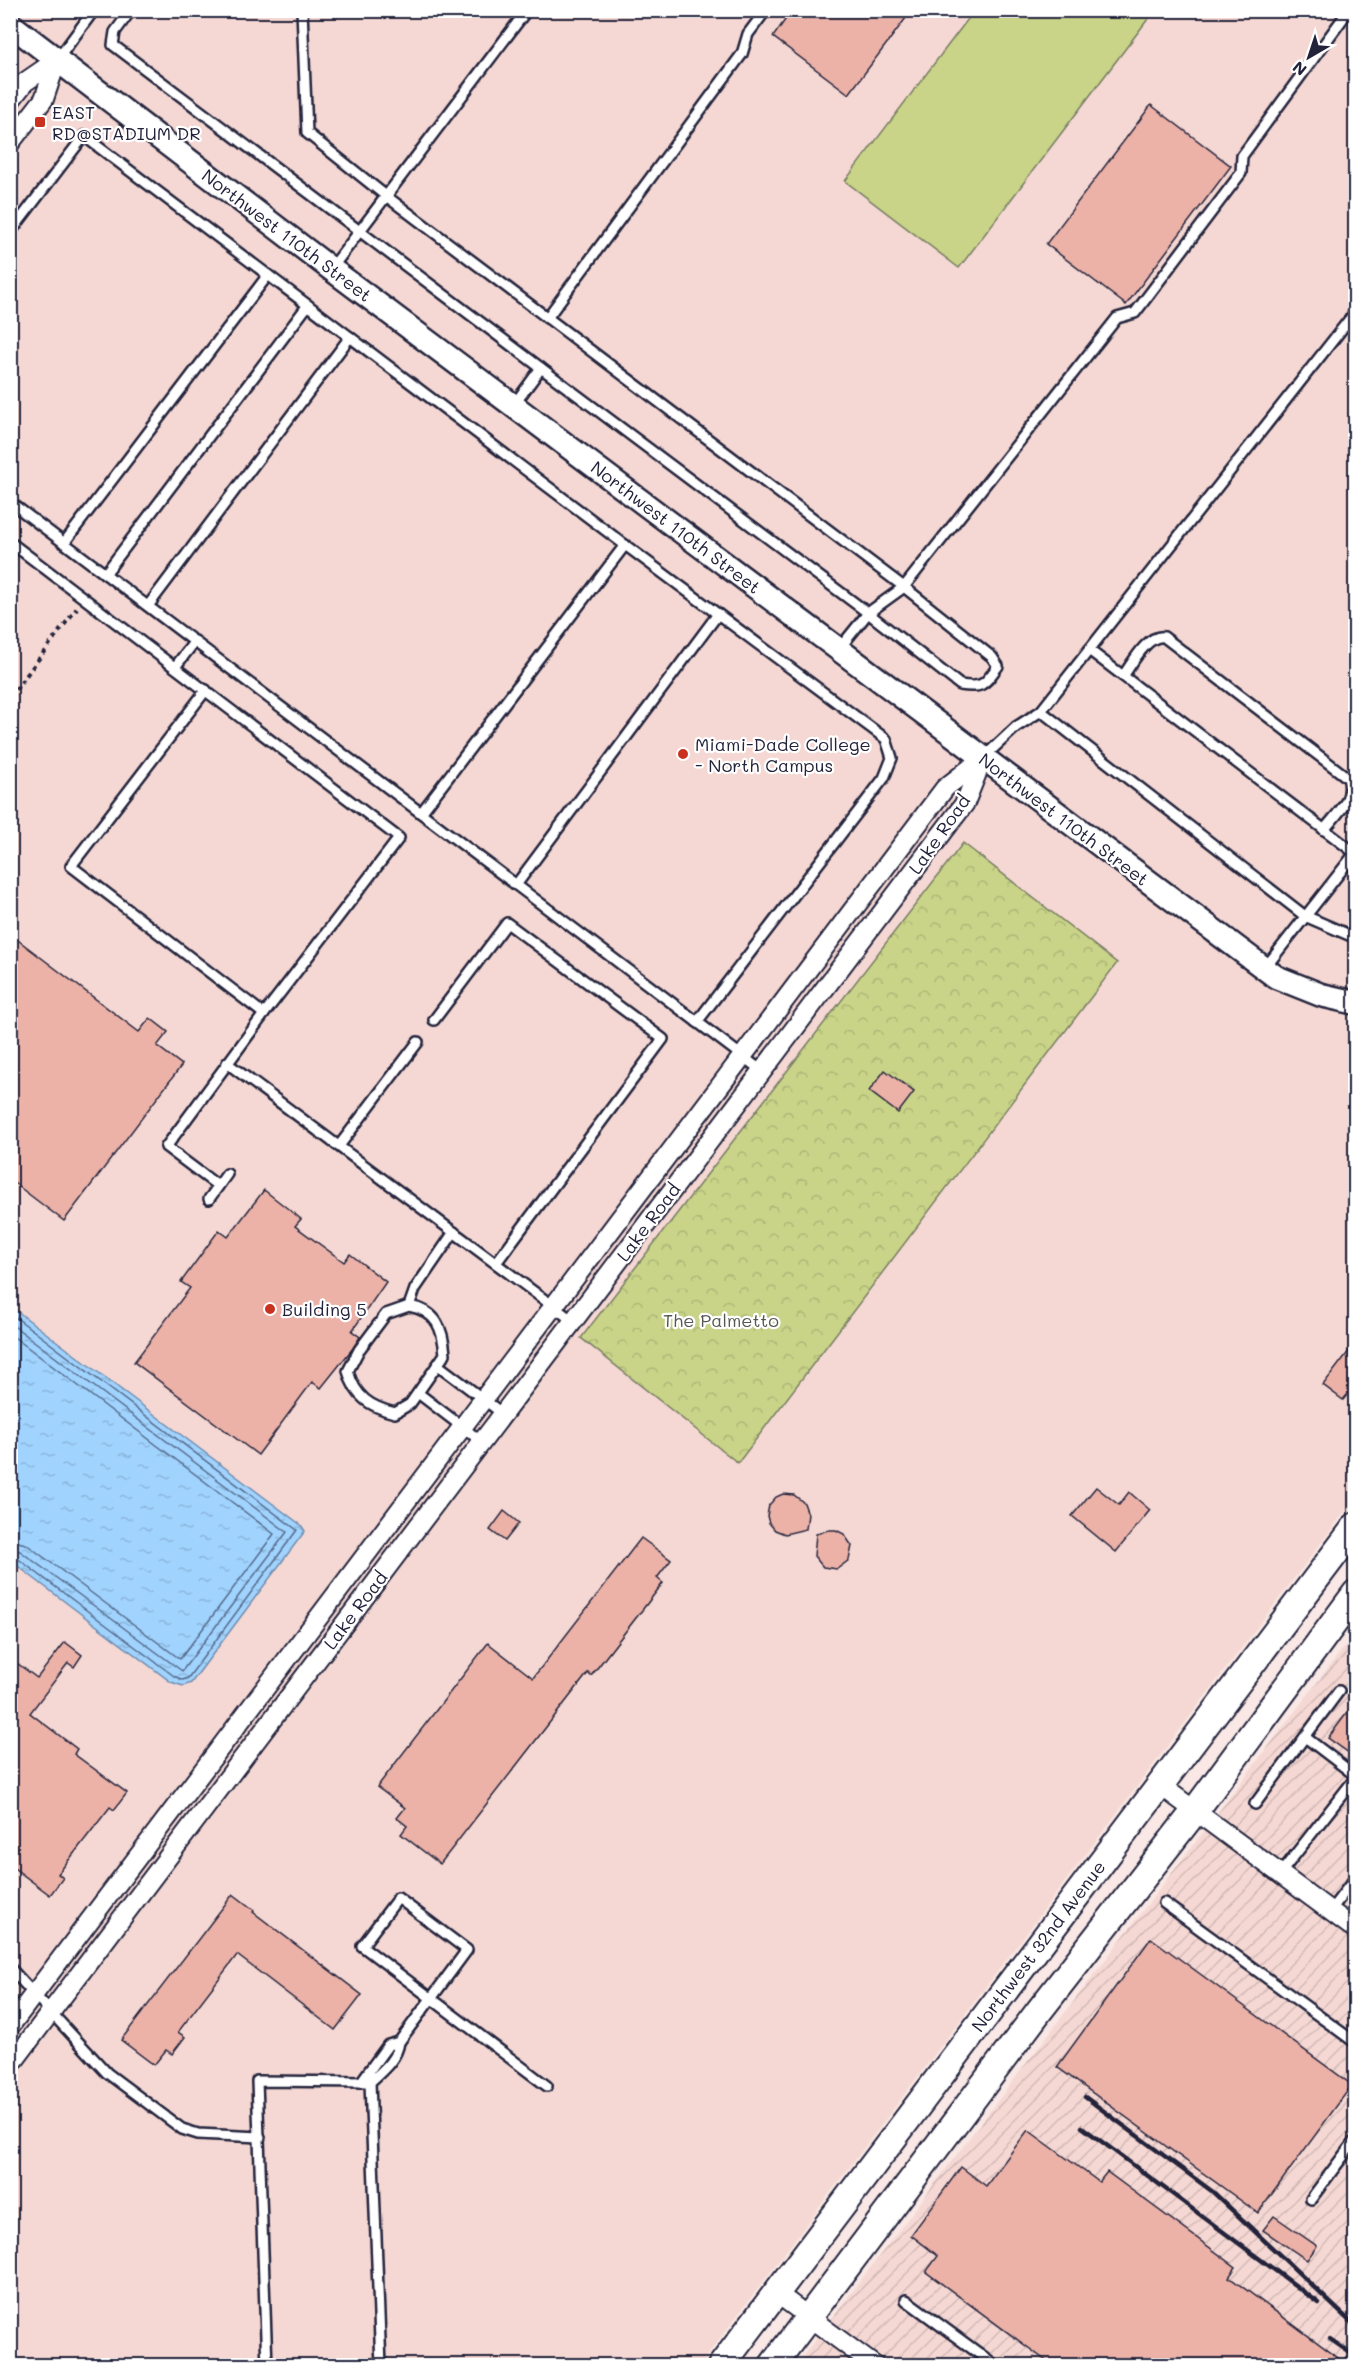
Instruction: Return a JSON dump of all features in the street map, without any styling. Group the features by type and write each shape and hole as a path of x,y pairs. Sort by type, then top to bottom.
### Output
{"main road":[{"name":"Northwest 32nd Avenue","path":"720,2366 1356,1526"},
{"path":"772,2366 1039,2011 1195,1811 1356,1593"}],"street":[{"name":"Northwest 110th Street","path":"10,24 331,269 1276,977 1321,995 1356,1003"},
{"path":"10,102 25,82 57,60"},
{"path":"10,143 44,99 57,60"},
{"name":"Lake Road","path":"10,2026 945,788 983,758"},
{"name":"Lake Road","path":"10,2066 965,802 983,758"},
{"path":"1160,1785 1356,1930"},
{"path":"775,2292 875,2366"}],"lane":[{"path":"57,60 94,10"},
{"path":"131,10 115,32 113,45 868,613 960,685 975,688 983,685 998,666 992,657 904,587 386,196 307,133 302,10"},
{"path":"331,269 527,10"},
{"path":"547,318 742,54 748,34 766,10"},
{"path":"839,649 868,613 904,587 1117,318 1135,313 1241,173 1242,156 1349,10"},
{"path":"10,233 84,136 886,739 892,758 884,777 697,1022"},
{"path":"64,543 268,275"},
{"path":"105,574 308,305"},
{"path":"983,758 1016,727 1041,711 1356,311"},
{"path":"148,606 350,337"},
{"path":"513,406 541,368"},
{"path":"10,502 762,1071"},
{"path":"10,542 399,838 227,1063 166,1147 218,1186"},
{"path":"421,813 625,544"},
{"path":"516,885 718,614"},
{"path":"1123,676 1150,640 1157,636 1164,637 1348,778 1352,789 1349,798 1324,830"},
{"path":"175,667 195,641"},
{"path":"1089,650 1355,852 1265,968"},
{"path":"206,690 71,866 264,1014"},
{"path":"1041,711 1305,916 1356,938"},
{"path":"434,1020 507,922 663,1039 496,1263"},
{"path":"339,1146 418,1042"},
{"path":"227,1063 573,1321"},
{"path":"209,1199 227,1174"},
{"path":"409,1306 415,1289 454,1232"},
{"path":"409,1306 419,1308 431,1315 443,1332 445,1354 410,1404 395,1413 364,1400 352,1386 348,1371 359,1350 386,1314 409,1306"},
{"path":"438,1365 503,1414"},
{"path":"418,1394 482,1442"},
{"path":"1255,1804 1339,1691"},
{"path":"1280,1874 1356,1776 1305,1737"},
{"path":"1330,1911 1356,1877"},
{"path":"267,2366 257,2081 365,2082 382,2072 398,2051 399,2042 431,1998 467,1950 398,1898 362,1946 431,1998 547,2086"},
{"path":"1164,1903 1356,2043"},
{"path":"11,1970 35,1993 107,2073 182,2129 198,2134 260,2137"},
{"path":"365,2082 381,2366"},
{"path":"1311,2199 1356,2139"},
{"path":"906,2300 996,2366"}],"path":[{"path":"10,697 77,607"}],"shaded area":[{"name":"Miami-Dade College - North Campus","path":"11,11 1355,11 1355,1498 700,2365 11,2366"},
{"path":"1355,1633 1355,2365 796,2365"}],"green space":[{"path":"1145,10 1151,15 959,268 845,181 974,11"},
{"name":"The Palmetto","path":"963,843 1117,963 738,1463 581,1338"}],"water":[{"path":"10,1306 301,1525 305,1531 191,1683 183,1686 171,1682 11,1561"}],"building":[{"path":"792,10 912,10 849,94 773,37"},
{"path":"1151,105 1231,166 1126,305 1046,244"},
{"path":"10,934 139,1032 150,1018 168,1032 157,1046 182,1065 64,1221 10,1180"},
{"path":"885,1070 914,1092 898,1113 869,1091"},
{"name":"Building 5","path":"264,1190 301,1219 295,1226 344,1262 350,1254 386,1282 352,1331 360,1337 353,1348 321,1388 312,1382 258,1455 134,1362 190,1288 181,1282 219,1230 228,1237"},
{"path":"1356,1342 1356,1384 1343,1400 1323,1385"},
{"path":"1096,1487 1119,1505 1129,1492 1150,1510 1116,1552 1072,1516"},
{"path":"783,1494 794,1495 804,1503 808,1514 806,1529 785,1534 775,1530 769,1523 767,1516 769,1505 776,1497"},
{"path":"504,1511 519,1523 505,1541 490,1530"},
{"path":"836,1530 844,1534 852,1546 849,1560 837,1569 823,1567 814,1556 816,1534"},
{"path":"641,1538 671,1560 657,1578 663,1583 591,1676 588,1673 440,1864 401,1834 407,1826 397,1818 405,1808 377,1787 488,1643 533,1678"},
{"path":"65,1642 82,1655 74,1667 68,1663 30,1713 77,1749 74,1754 127,1793 114,1810 110,1807 58,1874 63,1878 50,1895 10,1865 10,1658 37,1678"},
{"path":"1356,1701 1356,1758 1328,1738"},
{"path":"233,1894 254,1910 253,1912 362,1995 335,2030 237,1955 178,2032 185,2037 172,2054 166,2050 154,2065 121,2040"},
{"path":"1151,1938 1352,2085 1258,2213 1057,2067"},
{"path":"1028,2130 1099,2182 1107,2172 1236,2267 1229,2277 1349,2366 1053,2366 926,2272 938,2256 911,2235 961,2167 986,2186"},
{"path":"1274,2216 1317,2246 1307,2260 1263,2230"}],"railway":[{"path":"1085,2097 1213,2192 1356,2327"},
{"path":"1082,2127 1319,2303"},
{"path":"1330,2339 1356,2357"}],"place":[{"name":"EAST RD@STADIUM DR","path":"40,122"},
{"name":"Miami-Dade College - North Campus","path":"683,754"},
{"name":"Building 5","path":"270,1309"}]}
